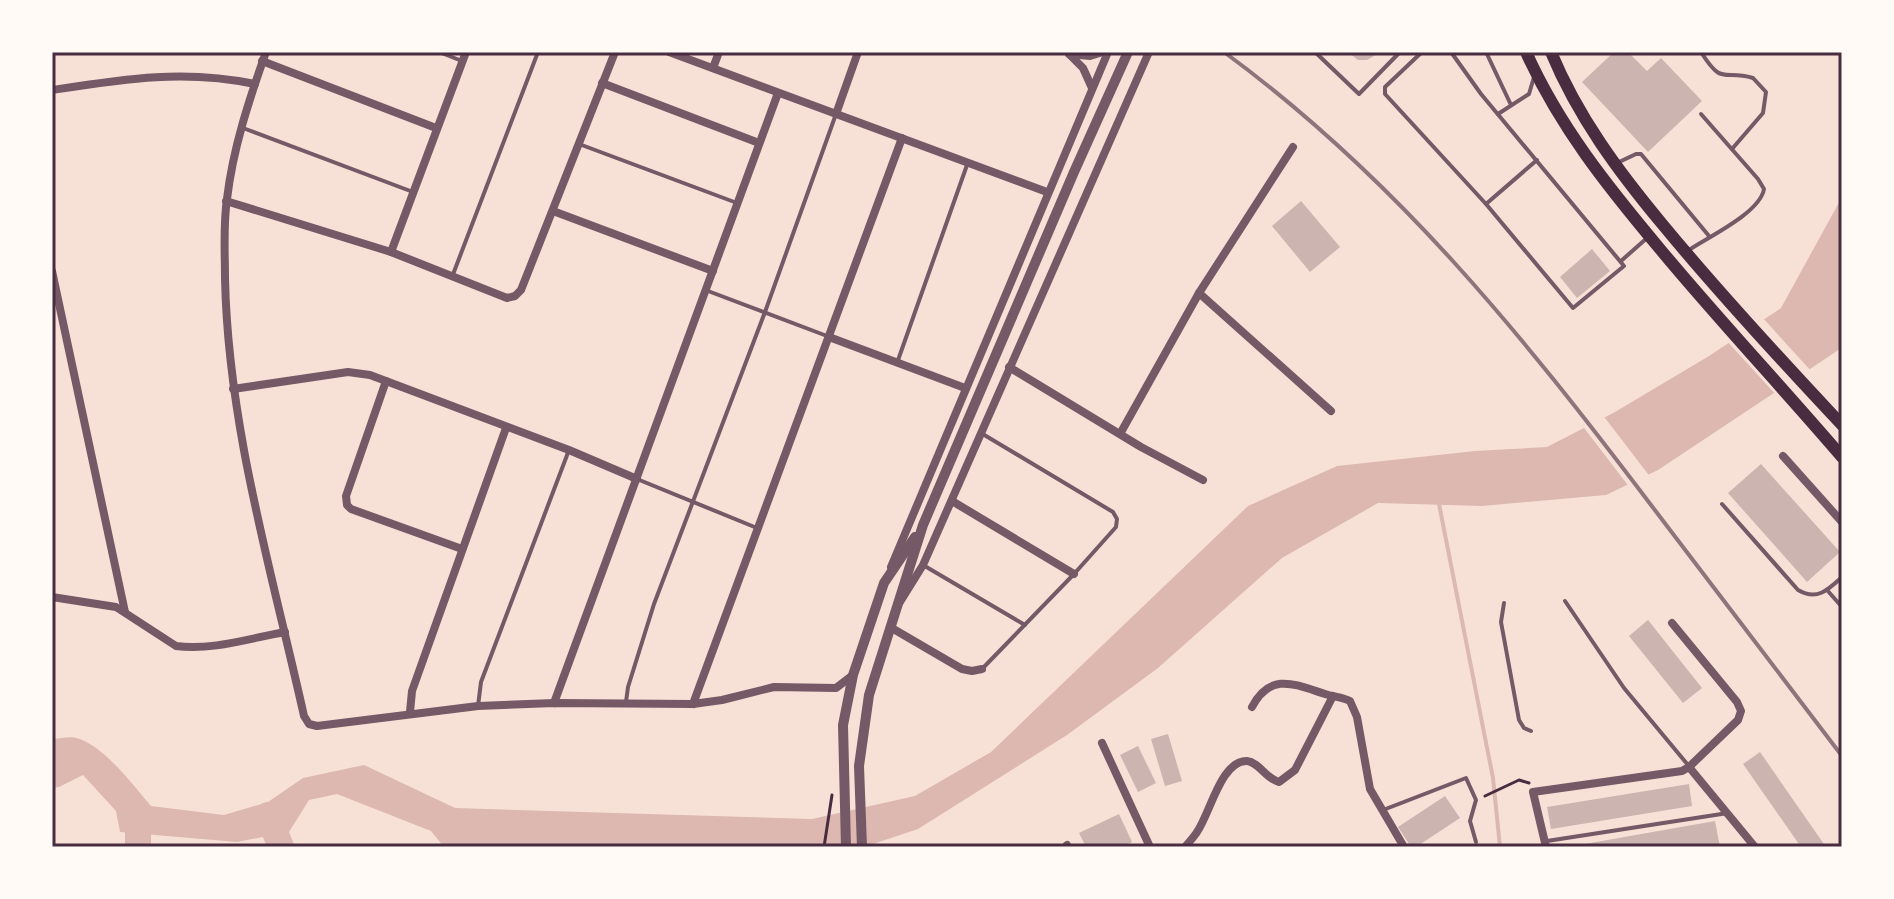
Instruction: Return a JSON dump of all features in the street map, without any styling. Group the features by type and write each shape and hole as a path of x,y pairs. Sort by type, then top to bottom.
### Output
{"main road":[{"path":"1526,52 1580,150 1689,283 1842,457"},
{"path":"1551,52 1576,107 1615,165 1700,271 1842,425"}],"street":[{"path":"226,201 391,252 507,298 515,296 521,290 615,52"},
{"path":"669,52 1047,192"},
{"path":"713,68 719,52"},
{"path":"836,114 858,52"},
{"path":"1067,53 1090,56 1105,52"},
{"path":"846,847 843,725 853,675 884,583 1105,52"},
{"path":"862,847 859,766 869,695 923,525 1128,52"},
{"path":"897,606 923,565 1149,52"},
{"path":"1067,53 1083,68 1092,88"},
{"path":"391,252 464,56"},
{"path":"436,128 264,57 240,127 226,201 226,307 233,389 265,549 304,716 309,724 317,726 410,712 478,706 693,704 774,687 836,688 853,675"},
{"path":"52,90 176,74 255,84"},
{"path":"602,83 759,143"},
{"path":"554,703 778,93"},
{"path":"693,704 902,138"},
{"path":"1120,434 1199,293 1293,147"},
{"path":"553,211 713,271"},
{"path":"52,271 125,612"},
{"path":"1199,293 1331,411"},
{"path":"829,337 965,388"},
{"path":"1009,367 1203,480"},
{"path":"233,389 348,372 370,375 637,479"},
{"path":"386,381 346,496 347,505 462,549"},
{"path":"410,712 412,691 506,428"},
{"path":"1783,456 1842,522"},
{"path":"952,501 1074,574"},
{"path":"884,583 923,525"},
{"path":"52,597 107,605 125,612 167,642 187,648 285,632"},
{"path":"1545,844 1533,792 1675,772 1689,767 1738,720 1741,711 1737,702 1672,623"},
{"path":"890,627 962,669 982,669"},
{"path":"1252,707 1258,695 1268,686 1278,683 1345,698 1354,705 1366,775 1381,811 1404,847"},
{"path":"1185,847 1198,831 1233,765 1252,762 1279,782 1295,770 1333,696"},
{"path":"1102,743 1150,847"},
{"path":"1689,767 1755,847"},
{"path":"1741,828 1745,847"}],"lane":[{"path":"439,52 464,56"},
{"path":"452,277 538,52"},
{"path":"1315,52 1359,94 1400,52"},
{"path":"1422,52 1385,87 1385,94 1486,204 1573,308 1624,266 1498,114 1451,52"},
{"path":"1486,52 1511,105"},
{"path":"1701,52 1717,73 1753,78 1766,92 1763,113 1732,149"},
{"path":"1498,114 1529,94 1535,73"},
{"path":"626,705 628,687 654,604 836,114"},
{"path":"1685,253 1738,219 1763,195 1762,185 1701,114"},
{"path":"240,127 413,192"},
{"path":"578,144 737,203"},
{"path":"1615,165 1636,154 1644,156 1709,236"},
{"path":"1486,204 1537,160"},
{"path":"897,363 968,163"},
{"path":"1620,261 1649,236"},
{"path":"705,290 829,337"},
{"path":"981,433 1113,512 1117,519 1116,527 1074,574 982,669"},
{"path":"478,706 481,682 569,450"},
{"path":"637,479 757,528"},
{"path":"1722,504 1798,590 1817,596 1842,577"},
{"path":"923,565 1025,625"},
{"path":"1827,590 1842,607"},
{"path":"1565,601 1624,688 1689,767"},
{"path":"1504,603 1501,622 1519,720 1524,728 1531,731"},
{"path":"1381,811 1466,778 1476,800 1470,821 1476,842"},
{"path":"1545,844 1729,813"}],"path":[{"path":"1483,797 1519,780"},
{"path":"824,847 833,784"}],"shaded area":[{"path":"1842,197 1840,349 1658,470 1606,495 1482,506 1378,503 1282,558 1158,668 1067,735 918,829 864,847 444,847 431,831 337,794 309,800 289,832 237,842 120,832 116,811 83,775 52,788 52,739 71,737 87,742 108,757 151,806 224,815 268,802 303,778 364,765 455,808 812,819 915,796 991,752 1248,506 1337,466 1475,451 1547,447 1615,412 1709,356 1781,308"}],"pier":[{"path":"1761,316 1812,372 1777,396 1726,340"},
{"path":"1602,414 1651,478 1630,488 1581,424"}],"building":[{"path":"1348,52 1381,52 1367,60 1358,60"},
{"path":"1614,52 1628,52 1647,71 1661,58 1702,101 1648,152 1582,82"},
{"path":"1301,201 1340,247 1310,272 1272,226"},
{"path":"1592,249 1610,271 1577,298 1560,277"},
{"path":"1761,464 1840,552 1807,582 1728,493"},
{"path":"1648,620 1702,688 1683,703 1629,636"},
{"path":"1168,734 1182,781 1165,786 1151,739"},
{"path":"1138,746 1156,783 1138,792 1120,755"},
{"path":"1760,752 1826,847 1801,847 1743,764"},
{"path":"1689,784 1692,806 1551,829 1547,807"},
{"path":"1445,796 1460,818 1416,847 1411,847 1398,827"},
{"path":"1119,814 1132,842 1122,847 1086,847 1079,833"},
{"path":"1715,821 1720,847 1579,847 1579,845"}],"waterway":[{"path":"1438,499 1493,778 1500,847"},
{"path":"138,815 138,847"},
{"path":"268,815 281,847"}],"railway":[{"path":"1224,52 1287,101 1346,153 1401,207 1505,321 1603,442 1842,756"}]}
